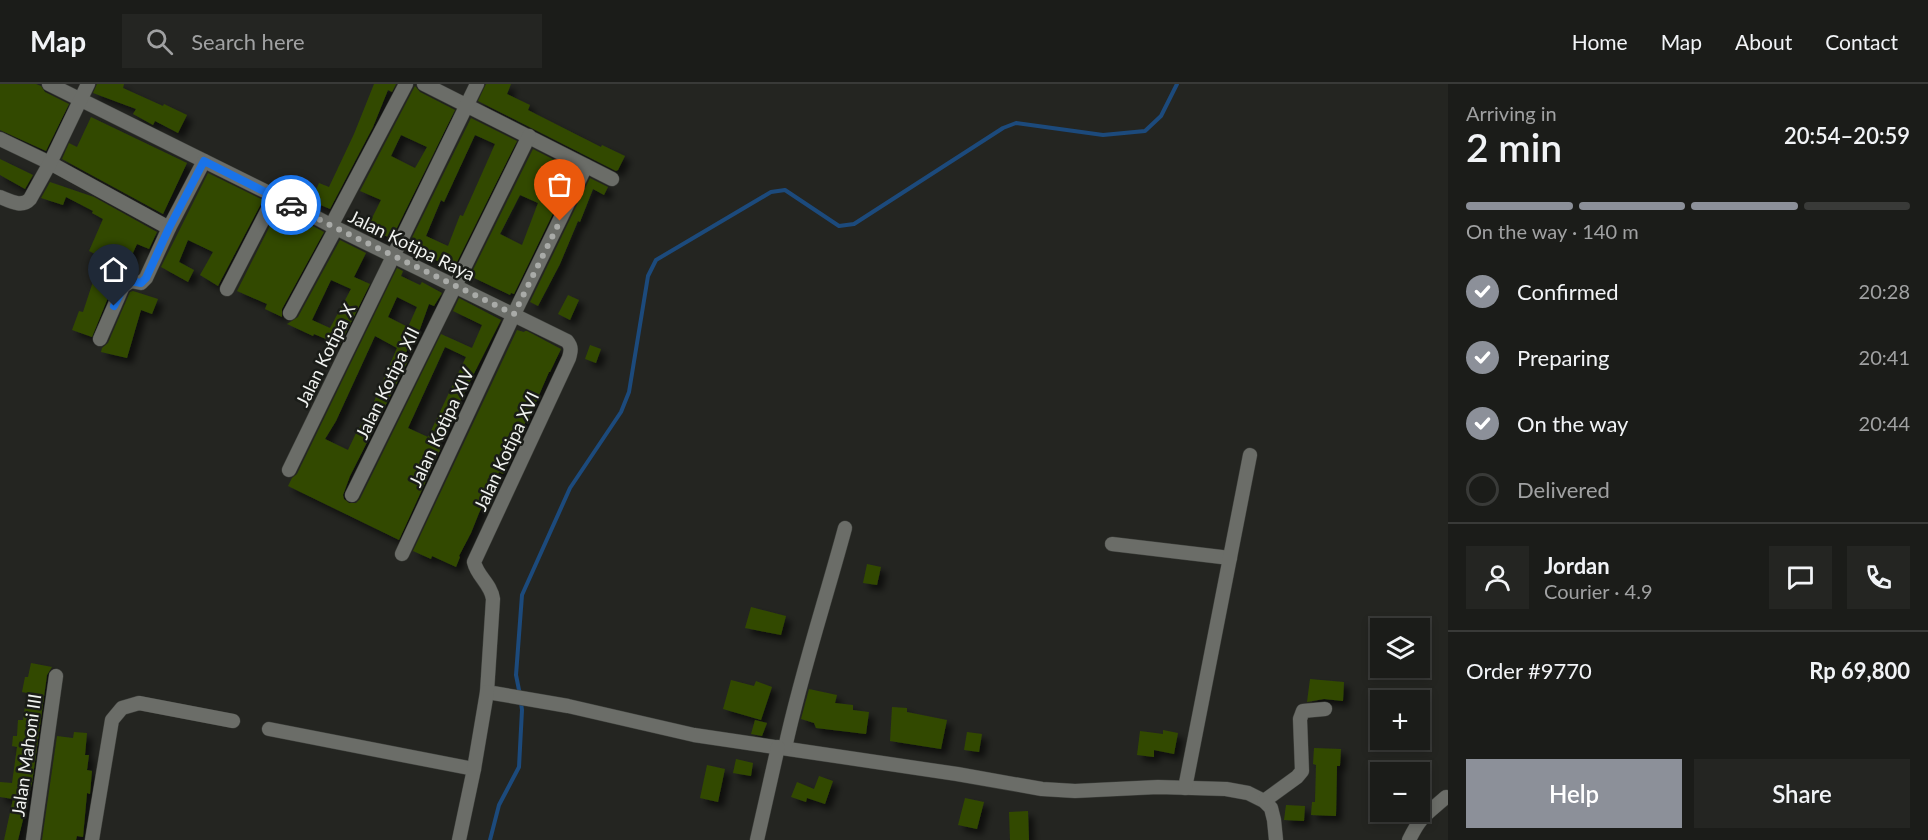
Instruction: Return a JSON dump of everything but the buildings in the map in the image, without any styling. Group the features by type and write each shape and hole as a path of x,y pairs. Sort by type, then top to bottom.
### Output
{"street":[{"name":"Jalan Kotipa Raya","path":"48,84 567,341"},
{"path":"0,198 16,203 27,203 50,163 88,84"},
{"path":"290,313 406,84"},
{"path":"424,84 612,179"},
{"name":"Jalan Kotipa X","path":"289,470 477,84"},
{"name":"Jalan Kotipa XII","path":"352,495 528,136"},
{"path":"0,139 50,163 169,228"},
{"path":"100,339 123,286 131,281 138,284 145,280 204,161"},
{"name":"Jalan Kotipa XIV","path":"402,554 586,166"},
{"path":"227,289 275,196"},
{"name":"Jalan Kotipa XVI","path":"487,692 493,599 492,592 475,566 475,557 569,358 571,348 567,341"},
{"path":"1185,788 1250,455"},
{"path":"757,840 781,748 845,528"},
{"path":"1112,544 1230,558"},
{"name":"Jalan Mahoni III","path":"33,840 56,676"},
{"path":"459,840 487,692 568,706 694,735 1042,789 1075,791 1158,787 1226,789 1248,793 1264,801 1271,808 1276,840"},
{"path":"92,840 112,720 122,708 139,703 233,721"},
{"path":"1264,801 1302,771 1300,719 1303,711 1325,709"},
{"path":"269,729 474,769"},
{"path":"1409,840 1426,812 1446,797"}],"waterway":[{"path":"520,695 516,675 522,595 570,488 621,412 629,392 648,276 656,260 771,192 785,190 839,226 854,224 1003,128 1016,123 1103,135 1145,131 1161,116 1177,84"},
{"path":"490,840 499,805 519,767 521,703"}],"way so far":[{"path":"291,205 514,314 560,221"}],"route":[{"path":"114,306 125,284 131,281 138,284 146,278 204,161 291,205"}]}
